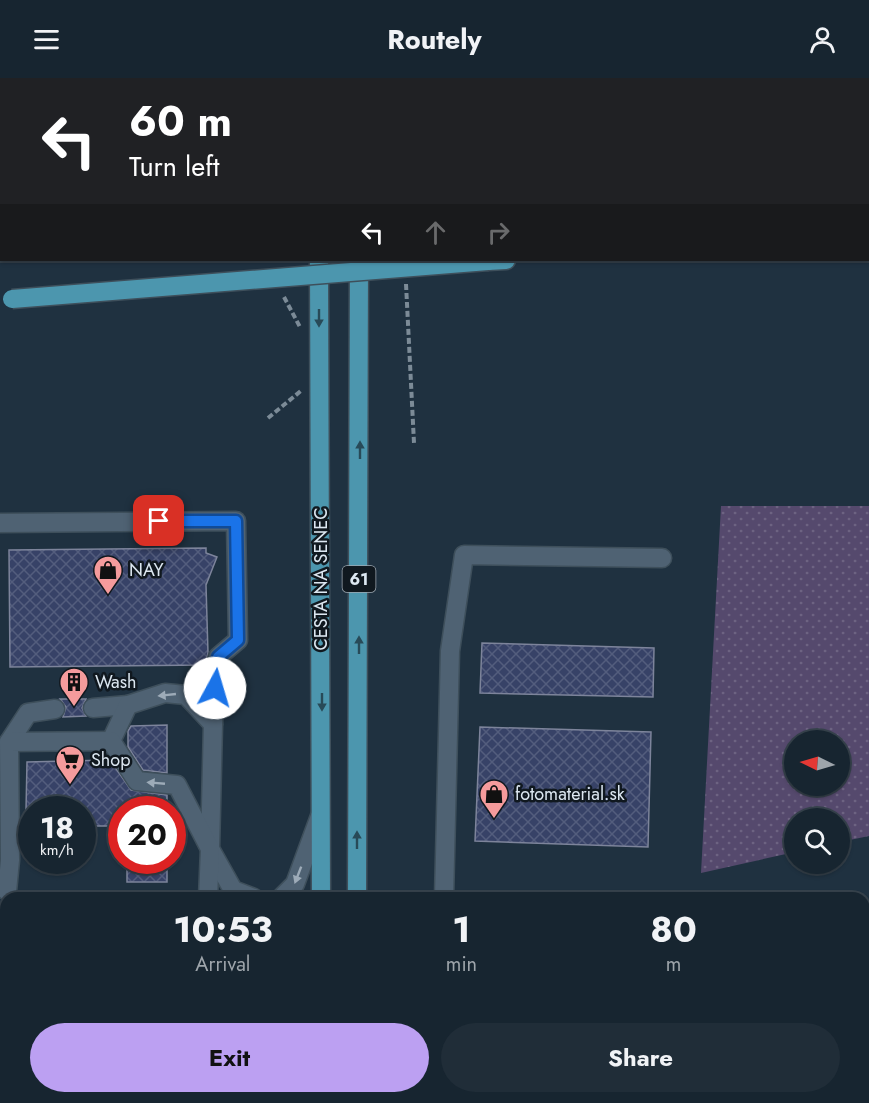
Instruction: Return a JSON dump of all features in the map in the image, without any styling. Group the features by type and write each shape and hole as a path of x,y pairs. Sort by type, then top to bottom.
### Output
{"main road":[{"name":"CESTA NA SENEC","path":"319,261 321,892"},
{"name":"61","path":"357,892 360,527 359,261"},
{"path":"6,300 485,261"}],"lane":[{"path":"0,523 236,521 238,640 218,657 215,670 208,892"},
{"path":"444,892 450,651 464,555 662,558"},
{"path":"93,708 128,705 165,693 186,695 213,724"},
{"path":"111,741 128,705"},
{"path":"7,891 10,860 6,746 28,713 55,709"},
{"path":"6,746 111,741"},
{"path":"111,741 137,781 177,785 233,890 238,892"},
{"path":"286,892 294,884 322,808"}],"path":[{"path":"406,282 414,442"},
{"path":"283,297 303,334"},
{"path":"268,418 303,389"}],"shaded area":[{"path":"721,506 869,506 869,836 850,840 850,808 784,808 784,854 701,873"}],"building":[{"name":"NAY","path":"206,548 206,553 217,557 206,585 208,653 205,665 10,667 9,550"},
{"path":"482,643 654,648 653,697 480,693"},
{"path":"60,699 86,699 82,708 86,716 63,717 66,707"},
{"path":"167,725 167,773 143,770 128,747 128,731 131,726"},
{"path":"480,727 651,732 648,847 475,841"},
{"name":"Shop","path":"110,760 131,790 167,796 108,796 108,826 96,826 96,796 26,796 27,762"},
{"path":"127,874 167,874 167,882 127,882"}],"place":[{"name":"NAY","path":"108,596"},
{"name":"Wash","path":"74,708"},
{"name":"Shop","path":"70,786"},
{"name":"fotomaterial.sk","path":"494,820"}],"route":[{"path":"159,521 236,521 238,640 218,657 215,688"}]}
